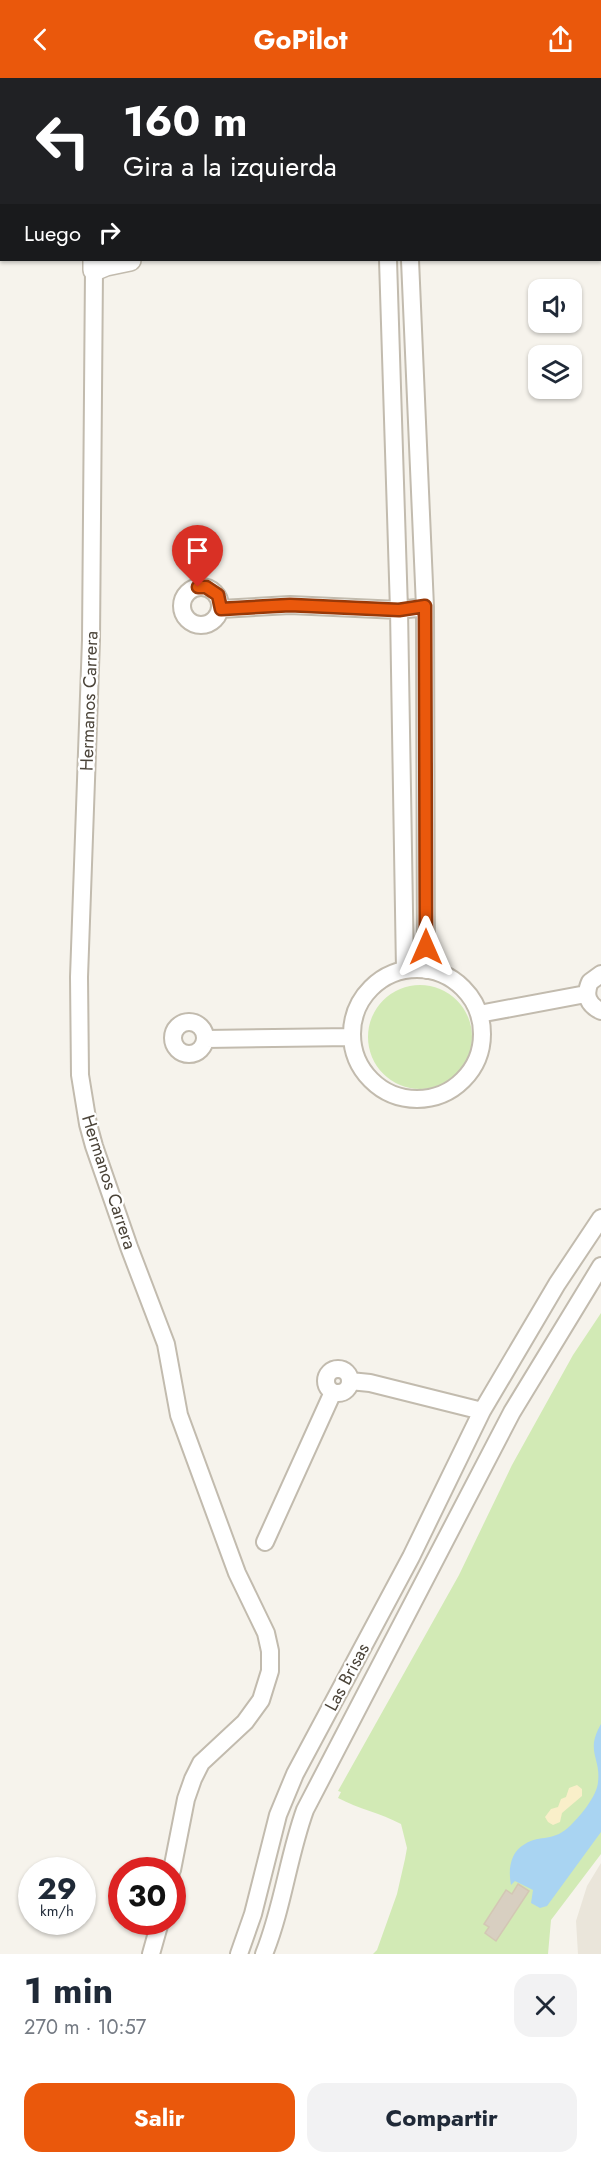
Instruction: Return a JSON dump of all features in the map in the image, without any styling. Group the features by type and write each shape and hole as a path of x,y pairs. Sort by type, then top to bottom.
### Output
{"street":[{"path":"94,265 125,261"},
{"path":"388,261 399,610 405,970"},
{"path":"410,261 425,606 426,970"},
{"name":"Hermanos Carrera","path":"94,265 91,640 79,977 80,1076 94,1146 166,1344 179,1415 237,1573 266,1633 270,1651 270,1671 261,1700 245,1722 201,1763 193,1779 186,1799 175,1857"},
{"path":"221,609 290,605 399,610 425,606"},
{"path":"405,970 426,970 449,977 468,993 479,1014 483,1036 478,1058 467,1077 449,1091 429,1098 406,1099 385,1091 368,1077 356,1058 352,1037 355,1014 366,993 384,978 405,970"},
{"path":"601,974 590,982 586,994 592,1006 601,1011"},
{"path":"479,1014 586,994"},
{"path":"206,1039 352,1037"},
{"name":"Las Brisas","path":"238,1954 253,1914 278,1815 295,1774 411,1557 482,1411 557,1284 601,1218"},
{"name":"Las Brisas","path":"264,1954 277,1919 299,1826 305,1810 512,1412 601,1266"},
{"path":"266,1542 333,1392 345,1391 350,1381 370,1383 482,1411 497,1406 512,1412"},
{"path":"482,1411 486,1425 501,1434"},
{"path":"253,1914 277,1919"},
{"path":"151,1954 156,1935"}],"shaded area":[{"path":"601,1863 601,1954 578,1954 576,1921 587,1886"}],"green space":[{"path":"420,985 440,989 457,1000 468,1017 472,1037 468,1057 457,1074 440,1085 420,1089 400,1085 383,1074 372,1057 368,1037 372,1017 383,1000 400,989"},
{"path":"601,1313 601,1854 551,1920 548,1954 373,1954 377,1950 397,1894 407,1848 401,1824 338,1798 341,1792 338,1791 459,1575 512,1465 573,1355"}],"sand":[{"path":"577,1785 582,1789 582,1796 562,1813 560,1822 553,1825 548,1822 545,1817 551,1809 558,1807 561,1799 566,1797 569,1788"}],"water":[{"path":"601,1724 601,1832 547,1906 540,1908 531,1903 533,1890 515,1881 511,1885 511,1862 516,1852 525,1844 565,1831 588,1805 598,1782 594,1741"}],"building":[{"path":"518,1884 529,1891 496,1941 485,1933 489,1927 484,1924 506,1890 512,1894"}],"route":[{"path":"198,587 206,587 218,595 221,609 290,605 399,610 425,606 426,947"}]}
